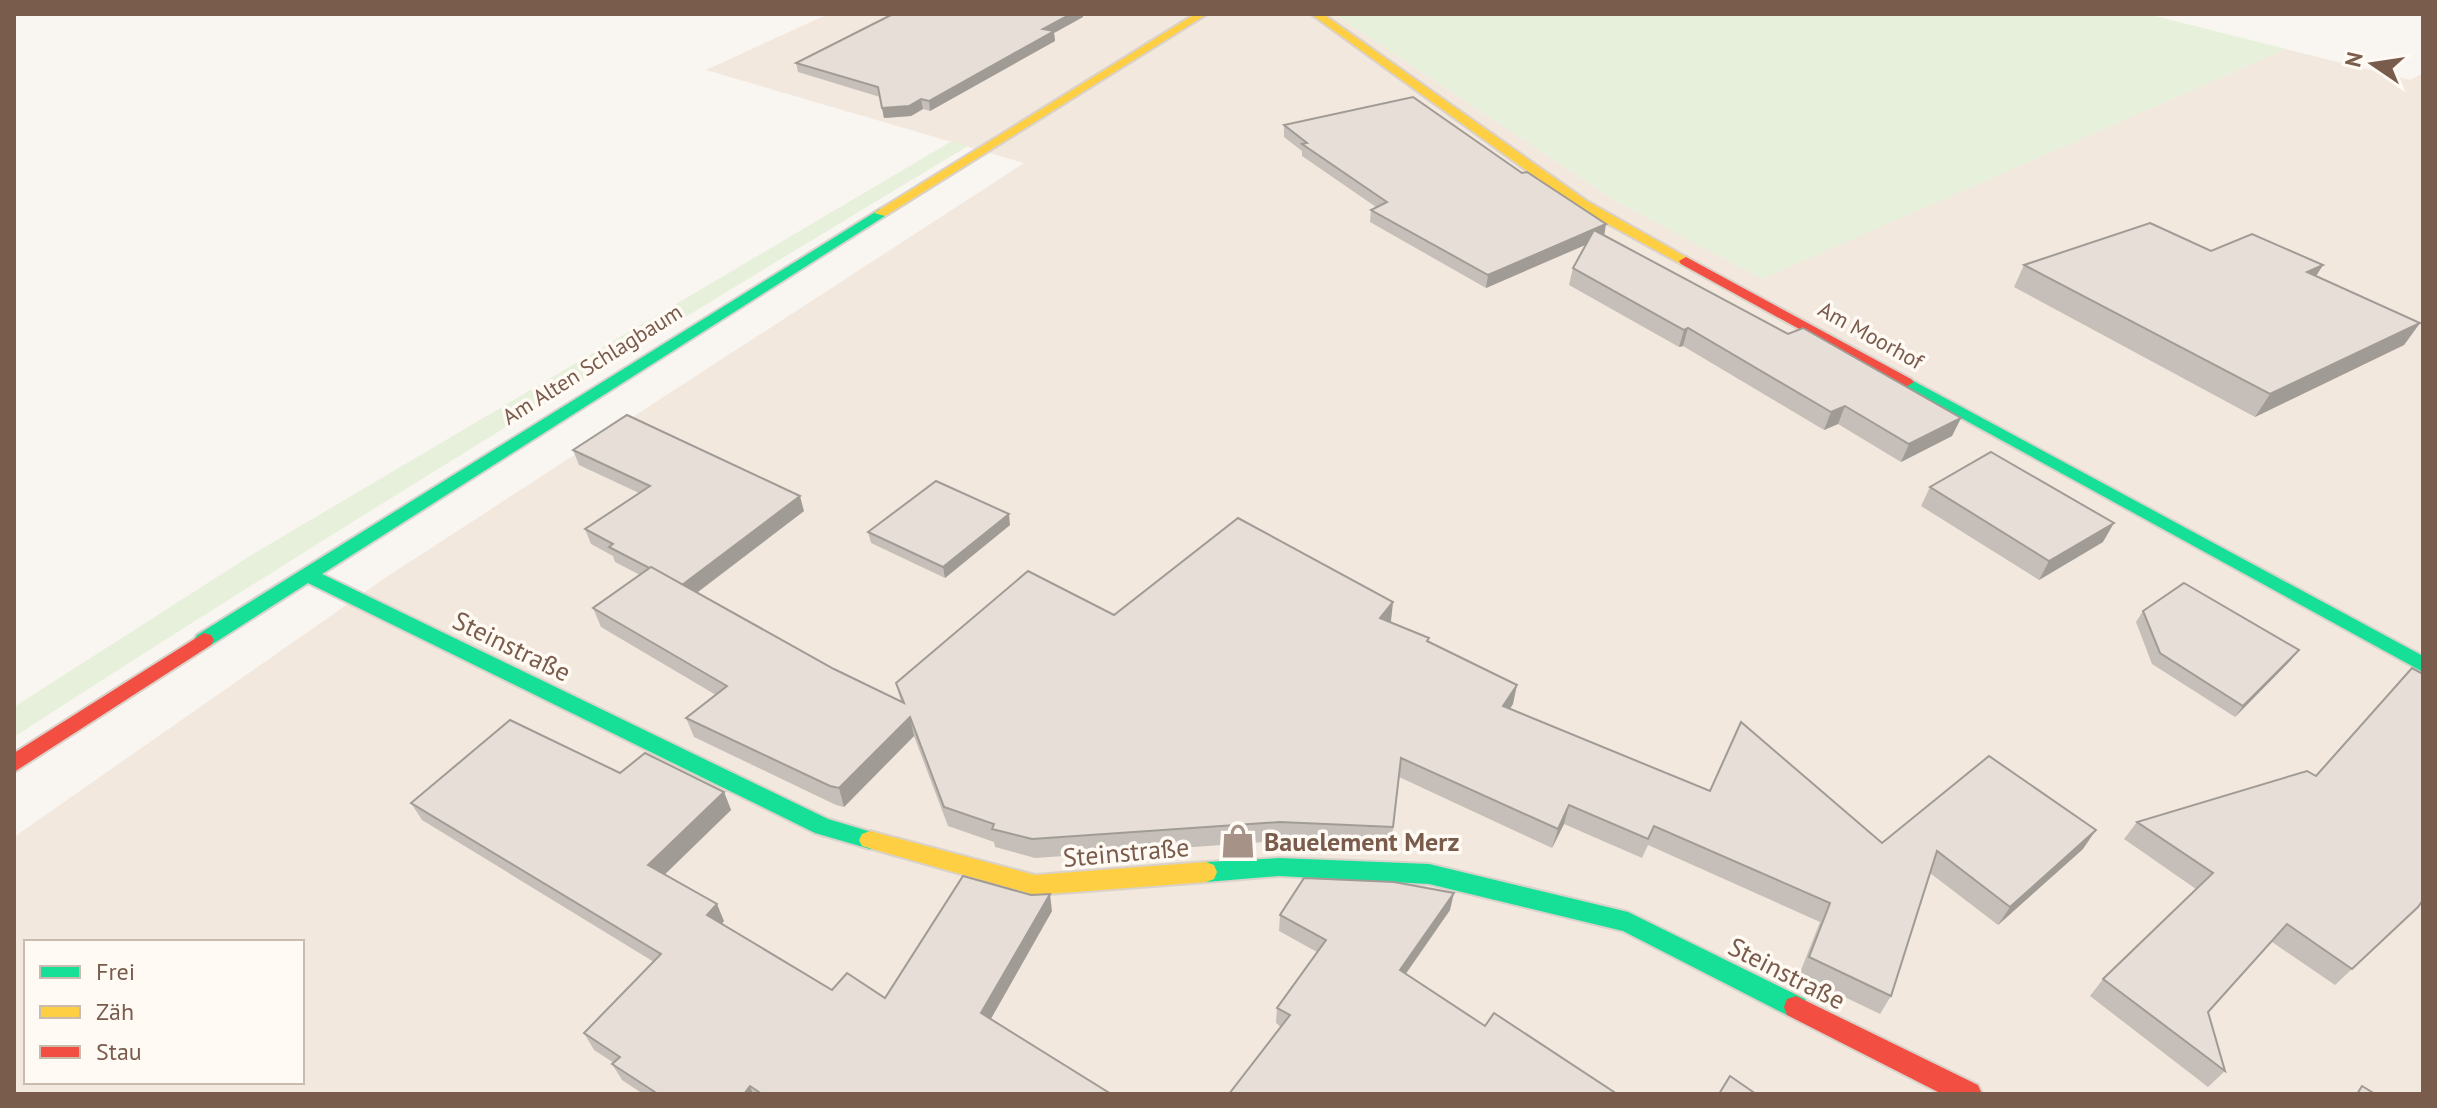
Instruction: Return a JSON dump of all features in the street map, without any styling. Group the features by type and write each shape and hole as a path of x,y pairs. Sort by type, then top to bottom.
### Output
{"street":[{"name":"Am Alten Schlagbaum","path":"14,764 306,574 768,282 1202,14"},
{"name":"Am Moorhof","path":"1316,14 1582,204 2423,665"},
{"name":"Steinstraße","path":"306,574 823,827 1035,885 1279,867 1429,874 1628,922 1969,1094"}],"shaded area":[{"path":"821,14 1334,14 1616,201 1762,278 2286,49 2410,80 2423,73 2423,1094 14,1094 14,837 385,578 1024,163 706,70 824,16"}],"green space":[{"path":"1334,14 2147,14 2286,49 1762,279 1616,201"},
{"path":"952,141 968,146 488,438 14,737 14,707 253,554"}],"building":[{"path":"893,14 1071,14 1043,29 1054,31 929,101 921,99 909,106 882,108 878,87 796,63"},
{"path":"1413,97 1522,173 1527,172 1606,224 1488,275 1371,210 1387,202 1302,144 1307,143 1284,125"},
{"path":"2150,223 2211,251 2252,234 2323,265 2307,272 2420,323 2270,394 2024,265"},
{"path":"1594,230 1788,334 1803,328 1961,418 1909,444 1845,406 1831,412 1688,328 1684,330 1573,268"},
{"path":"627,415 800,496 682,585 609,547 613,544 585,529 650,486 573,450"},
{"path":"1991,452 2114,523 2049,561 1930,487"},
{"path":"936,481 1009,514 943,567 868,532"},
{"path":"1238,518 1393,602 1380,618 1429,638 1427,641 1517,685 1503,706 1710,791 1741,722 1882,843 1989,756 2096,830 2010,907 1937,851 1891,996 1809,957 1830,903 1654,826 1648,839 1569,805 1558,829 1401,758 1393,827 1280,822 1032,839 992,829 994,824 944,807 910,717 839,788 830,786 686,718 727,686 593,608 651,567 834,669 904,703 896,683 1028,571 1114,615"},
{"path":"2184,583 2299,650 2243,706 2160,653 2143,611"},
{"path":"2412,668 2423,674 2423,900 2352,969 2287,924 2208,1012 2225,1071 2103,979 2213,873 2137,822 2307,771 2316,776"},
{"path":"510,720 620,773 645,753 724,792 648,865 717,904 707,915 832,990 847,973 885,998 963,876 1031,895 1050,894 981,1013 1111,1094 762,1094 750,1086 744,1094 658,1094 612,1064 620,1057 584,1033 661,954 411,803"},
{"path":"1304,878 1394,882 1454,893 1400,970 1485,1026 1494,1013 1617,1094 1229,1094 1290,1015 1277,1008 1326,940 1280,915"},
{"path":"1730,1076 1756,1094 1719,1094"},
{"path":"2362,1086 2375,1094 2357,1094"}],"traffic: fast":[{"path":"204,640 880,213"},
{"path":"1906,382 2423,665"},
{"path":"306,574 823,827 870,840"},
{"path":"1206,872 1279,867 1429,874 1628,922 1796,1007"}],"traffic: slow":[{"path":"880,213 1202,14"},
{"path":"1316,14 1582,204 1686,261"},
{"path":"870,840 1035,885 1206,872"}],"traffic: jam":[{"path":"1686,261 1906,382"},
{"path":"14,764 204,640"},
{"path":"1796,1007 1969,1094"}],"place":[{"name":"Bauelement Merz","path":"1238,841"}]}
